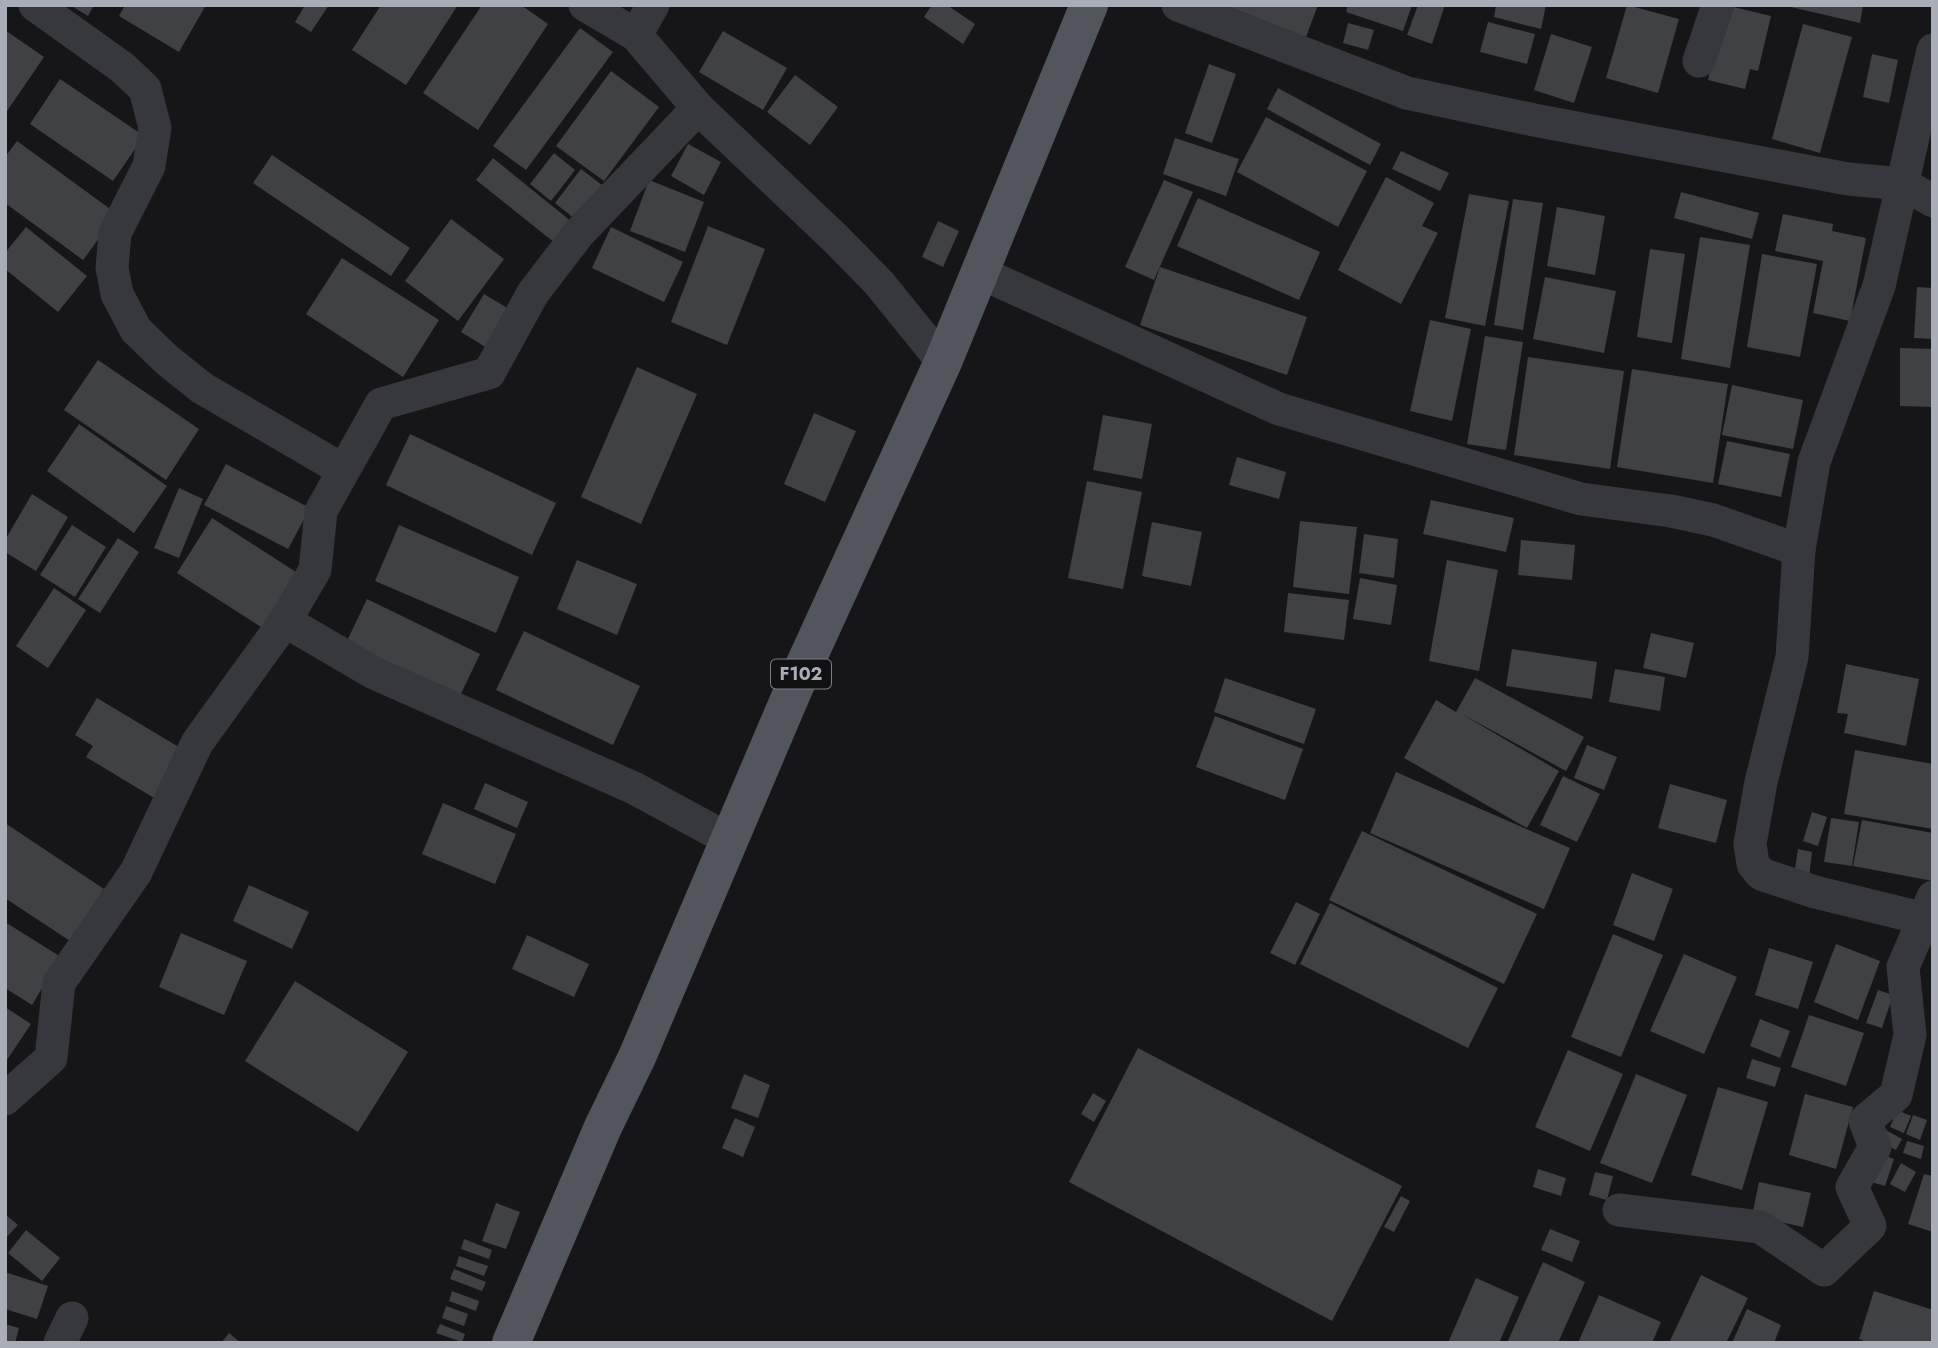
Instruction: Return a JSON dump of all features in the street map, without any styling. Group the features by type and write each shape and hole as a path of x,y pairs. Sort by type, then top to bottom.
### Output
{"main road":[{"name":"F102","path":"511,1343 603,1127 637,1057 794,688 943,362 1089,5"}],"street":[{"path":"34,5 123,68 145,89 155,128 149,166 115,233 112,268 117,294 136,330 202,388 343,470"},
{"path":"585,5 636,35 698,108 879,283 943,362"},
{"path":"636,35 653,5"},
{"path":"1178,5 1407,93 1534,120 1848,179 1903,184 1933,201"},
{"path":"1699,61 1718,5"},
{"path":"1619,1210 1760,1227 1824,1270 1870,1226 1852,1187 1875,1147 1865,1121 1895,1095 1910,1035 1903,967 1929,908 1780,882 1760,874 1749,844 1761,782 1792,657 1799,550 1814,462 1879,286 1933,50"},
{"path":"5,1099 51,1058 59,983 136,872 197,743 285,621 316,570 321,511 381,404 489,373 533,293 579,233 698,108"},
{"path":"981,273 1279,409 1581,499 1671,511 1713,520 1799,550"},
{"path":"285,621 374,673 634,788 730,840"}],"building":[{"path":"70,5 94,5 88,16"},
{"path":"125,5 206,5 179,52 119,16"},
{"path":"305,5 329,5 311,32 295,22"},
{"path":"381,5 458,5 406,85 352,50"},
{"path":"482,5 521,5 548,24 478,130 423,93"},
{"path":"932,5 947,5 975,24 963,44 924,17"},
{"path":"1224,5 1318,5 1306,37"},
{"path":"1348,5 1412,5 1403,31 1346,12"},
{"path":"1418,5 1445,5 1432,44 1407,35"},
{"path":"1496,5 1546,5 1541,29 1494,17"},
{"path":"1627,5 1679,19 1658,93 1606,78"},
{"path":"1725,5 1771,16 1758,71 1750,69 1745,89 1708,80"},
{"path":"1782,5 1863,5 1860,23"},
{"path":"1488,22 1535,34 1527,64 1480,52"},
{"path":"1348,23 1374,30 1368,50 1343,43"},
{"path":"1803,24 1852,37 1820,153 1772,139"},
{"path":"580,28 613,52 526,170 493,146"},
{"path":"5,30 44,57 5,114"},
{"path":"723,31 787,68 763,110 699,72"},
{"path":"1551,34 1592,47 1574,103 1534,90"},
{"path":"1872,54 1898,60 1889,103 1863,97"},
{"path":"1209,64 1236,74 1212,143 1185,133"},
{"path":"611,71 659,107 604,181 556,146"},
{"path":"795,75 838,107 810,145 767,112"},
{"path":"60,79 144,136 113,181 30,124"},
{"path":"1278,88 1381,144 1370,165 1267,109"},
{"path":"1266,117 1367,171 1338,227 1237,172"},
{"path":"1175,138 1239,159 1226,196 1163,174"},
{"path":"17,141 117,214 83,260 5,203 5,157"},
{"path":"688,144 721,162 704,195 671,176"},
{"path":"1401,151 1449,173 1440,191 1392,169"},
{"path":"554,153 575,170 551,201 530,184"},
{"path":"272,155 410,248 391,276 253,183"},
{"path":"493,158 577,226 560,247 476,180"},
{"path":"581,169 602,185 575,219 555,203"},
{"path":"1386,177 1434,203 1422,226 1438,233 1401,304 1338,270"},
{"path":"649,180 704,202 685,252 630,231"},
{"path":"1164,180 1193,192 1154,280 1125,267"},
{"path":"1681,192 1759,213 1752,239 1674,218"},
{"path":"1469,194 1509,201 1485,326 1445,318"},
{"path":"1198,198 1320,252 1299,300 1177,246"},
{"path":"1513,199 1543,203 1523,330 1494,325"},
{"path":"1557,207 1605,216 1595,275 1547,266"},
{"path":"1783,214 1833,224 1832,231 1866,238 1850,321 1813,313 1823,261 1775,251"},
{"path":"451,219 504,259 458,321 405,281"},
{"path":"938,221 959,231 943,267 922,257"},
{"path":"708,226 765,249 727,345 671,322"},
{"path":"26,227 87,276 58,312 5,269 5,253"},
{"path":"611,227 683,262 664,302 592,268"},
{"path":"1700,237 1750,245 1730,368 1681,359"},
{"path":"1650,249 1685,254 1672,343 1637,337"},
{"path":"1762,254 1817,264 1800,357 1747,347"},
{"path":"342,258 439,320 403,377 306,314"},
{"path":"1160,267 1307,317 1287,375 1140,325"},
{"path":"1545,277 1616,291 1604,353 1533,339"},
{"path":"1917,287 1933,288 1933,339 1914,338"},
{"path":"484,294 511,310 487,348 461,332"},
{"path":"1430,320 1471,329 1452,421 1410,411"},
{"path":"1485,336 1523,342 1506,450 1467,444"},
{"path":"1900,348 1933,349 1933,407 1900,406"},
{"path":"1528,357 1624,371 1610,469 1514,455"},
{"path":"98,360 199,429 166,480 64,410"},
{"path":"637,367 697,394 641,524 581,497"},
{"path":"1632,369 1728,384 1713,483 1617,467"},
{"path":"1732,385 1803,400 1793,449 1722,435"},
{"path":"814,413 856,431 825,502 784,484"},
{"path":"1103,415 1152,424 1142,479 1093,470"},
{"path":"79,424 167,486 134,533 47,471"},
{"path":"410,434 556,503 532,555 386,485"},
{"path":"1727,441 1790,454 1781,497 1718,484"},
{"path":"1237,457 1286,472 1279,499 1229,485"},
{"path":"226,464 310,508 288,549 204,505"},
{"path":"1087,481 1142,492 1123,589 1068,578"},
{"path":"179,488 203,499 179,558 154,548"},
{"path":"32,494 68,517 36,571 5,552 5,540"},
{"path":"1431,500 1514,518 1506,552 1423,534"},
{"path":"212,518 299,574 264,629 177,573"},
{"path":"1300,521 1357,527 1349,594 1293,587"},
{"path":"1152,522 1202,532 1191,586 1142,576"},
{"path":"72,525 106,547 75,597 40,575"},
{"path":"399,525 519,577 496,633 375,581"},
{"path":"1364,534 1398,539 1394,578 1359,573"},
{"path":"118,538 139,552 100,613 78,599"},
{"path":"1521,540 1575,545 1572,580 1518,575"},
{"path":"577,560 637,584 617,635 557,609"},
{"path":"1447,560 1498,570 1479,671 1429,661"},
{"path":"1360,578 1397,585 1391,625 1353,619"},
{"path":"54,588 86,610 48,668 16,646"},
{"path":"1288,593 1349,600 1344,640 1284,632"},
{"path":"367,599 480,654 458,700 345,645"},
{"path":"524,631 640,686 613,745 496,690"},
{"path":"1651,633 1694,643 1686,678 1643,668"},
{"path":"1512,649 1597,662 1592,699 1506,686"},
{"path":"1846,664 1919,679 1906,746 1844,733 1848,714 1837,713"},
{"path":"1615,669 1665,677 1660,711 1609,702"},
{"path":"1225,678 1316,709 1304,744 1214,712"},
{"path":"1475,678 1584,737 1566,771 1460,713 1559,771 1527,828 1404,758 1436,700 1456,712"},
{"path":"97,698 187,752 159,801 86,757 93,746 75,735"},
{"path":"1215,716 1303,749 1285,800 1196,767"},
{"path":"1587,745 1617,757 1604,790 1574,778"},
{"path":"1855,750 1933,764 1933,829 1844,814"},
{"path":"1396,772 1570,848 1544,909 1370,833"},
{"path":"1563,776 1600,794 1577,842 1540,825"},
{"path":"485,783 528,802 517,828 474,809"},
{"path":"1670,784 1727,800 1716,843 1658,828"},
{"path":"443,803 516,834 495,884 422,854"},
{"path":"1812,812 1827,817 1818,846 1803,841"},
{"path":"1831,818 1859,822 1852,866 1824,862"},
{"path":"1862,820 1933,833 1933,881 1853,866"},
{"path":"5,823 104,889 70,941 5,898"},
{"path":"1362,831 1537,914 1504,984 1329,900"},
{"path":"1798,849 1812,852 1809,878 1794,875"},
{"path":"1632,873 1673,889 1654,941 1613,925"},
{"path":"249,885 309,912 292,949 233,921"},
{"path":"1296,902 1320,914 1295,965 1270,953"},
{"path":"1330,903 1498,988 1468,1048 1300,964"},
{"path":"5,922 61,957 32,1005 5,988"},
{"path":"181,933 247,961 224,1015 159,987"},
{"path":"1613,934 1663,955 1621,1057 1571,1037"},
{"path":"527,935 589,964 574,997 512,969"},
{"path":"1836,944 1880,961 1858,1020 1814,1002"},
{"path":"1769,948 1813,962 1798,1009 1755,995"},
{"path":"1684,954 1737,977 1704,1054 1650,1031"},
{"path":"295,981 408,1052 358,1132 245,1061"},
{"path":"1878,990 1893,995 1882,1028 1866,1023"},
{"path":"5,1007 31,1024 5,1063"},
{"path":"1809,1015 1864,1033 1846,1086 1791,1067"},
{"path":"1760,1019 1790,1031 1780,1058 1750,1046"},
{"path":"1138,1048 1402,1186 1332,1321 1069,1182"},
{"path":"1568,1050 1623,1074 1590,1151 1535,1127"},
{"path":"1752,1059 1781,1068 1775,1087 1746,1078"},
{"path":"744,1074 770,1085 758,1118 731,1108"},
{"path":"1636,1074 1687,1095 1652,1183 1600,1163"},
{"path":"1718,1087 1768,1102 1742,1190 1691,1175"},
{"path":"1093,1093 1106,1101 1094,1122 1081,1114"},
{"path":"1805,1094 1853,1107 1836,1169 1789,1155"},
{"path":"1897,1110 1911,1116 1904,1133 1890,1127"},
{"path":"1913,1115 1927,1120 1920,1140 1906,1134"},
{"path":"735,1118 755,1127 743,1157 722,1148"},
{"path":"1884,1129 1902,1139 1896,1150 1878,1140"},
{"path":"1907,1141 1924,1146 1921,1159 1903,1153"},
{"path":"1877,1153 1894,1159 1885,1186 1868,1181"},
{"path":"1901,1163 1916,1172 1905,1192 1890,1184"},
{"path":"1538,1169 1566,1178 1561,1196 1533,1187"},
{"path":"1595,1172 1613,1176 1607,1200 1589,1195"},
{"path":"1924,1174 1933,1176 1933,1232 1908,1224"},
{"path":"1759,1182 1811,1193 1803,1227 1752,1216"},
{"path":"1401,1196 1410,1201 1394,1232 1384,1227"},
{"path":"496,1203 520,1212 506,1249 482,1241"},
{"path":"5,1214 18,1225 5,1239"},
{"path":"1550,1229 1580,1241 1572,1262 1541,1250"},
{"path":"26,1230 60,1258 42,1281 8,1253"},
{"path":"464,1239 492,1250 489,1259 461,1249"},
{"path":"459,1256 488,1266 484,1276 456,1266"},
{"path":"1543,1262 1585,1282 1558,1343 1507,1343"},
{"path":"454,1269 486,1282 482,1291 450,1279"},
{"path":"5,1272 48,1286 37,1319 5,1309"},
{"path":"1701,1275 1748,1298 1726,1343 1669,1343"},
{"path":"1476,1278 1519,1297 1499,1343 1448,1343"},
{"path":"452,1291 479,1301 476,1311 449,1301"},
{"path":"1874,1291 1933,1310 1933,1343 1869,1343 1859,1339"},
{"path":"1599,1295 1661,1322 1652,1343 1578,1343"},
{"path":"446,1306 468,1314 464,1326 442,1318"},
{"path":"1747,1309 1781,1325 1774,1343 1732,1343"},
{"path":"5,1324 19,1328 15,1343 5,1343"},
{"path":"440,1324 465,1334 462,1342 436,1333"},
{"path":"229,1333 241,1343 221,1343"}]}
